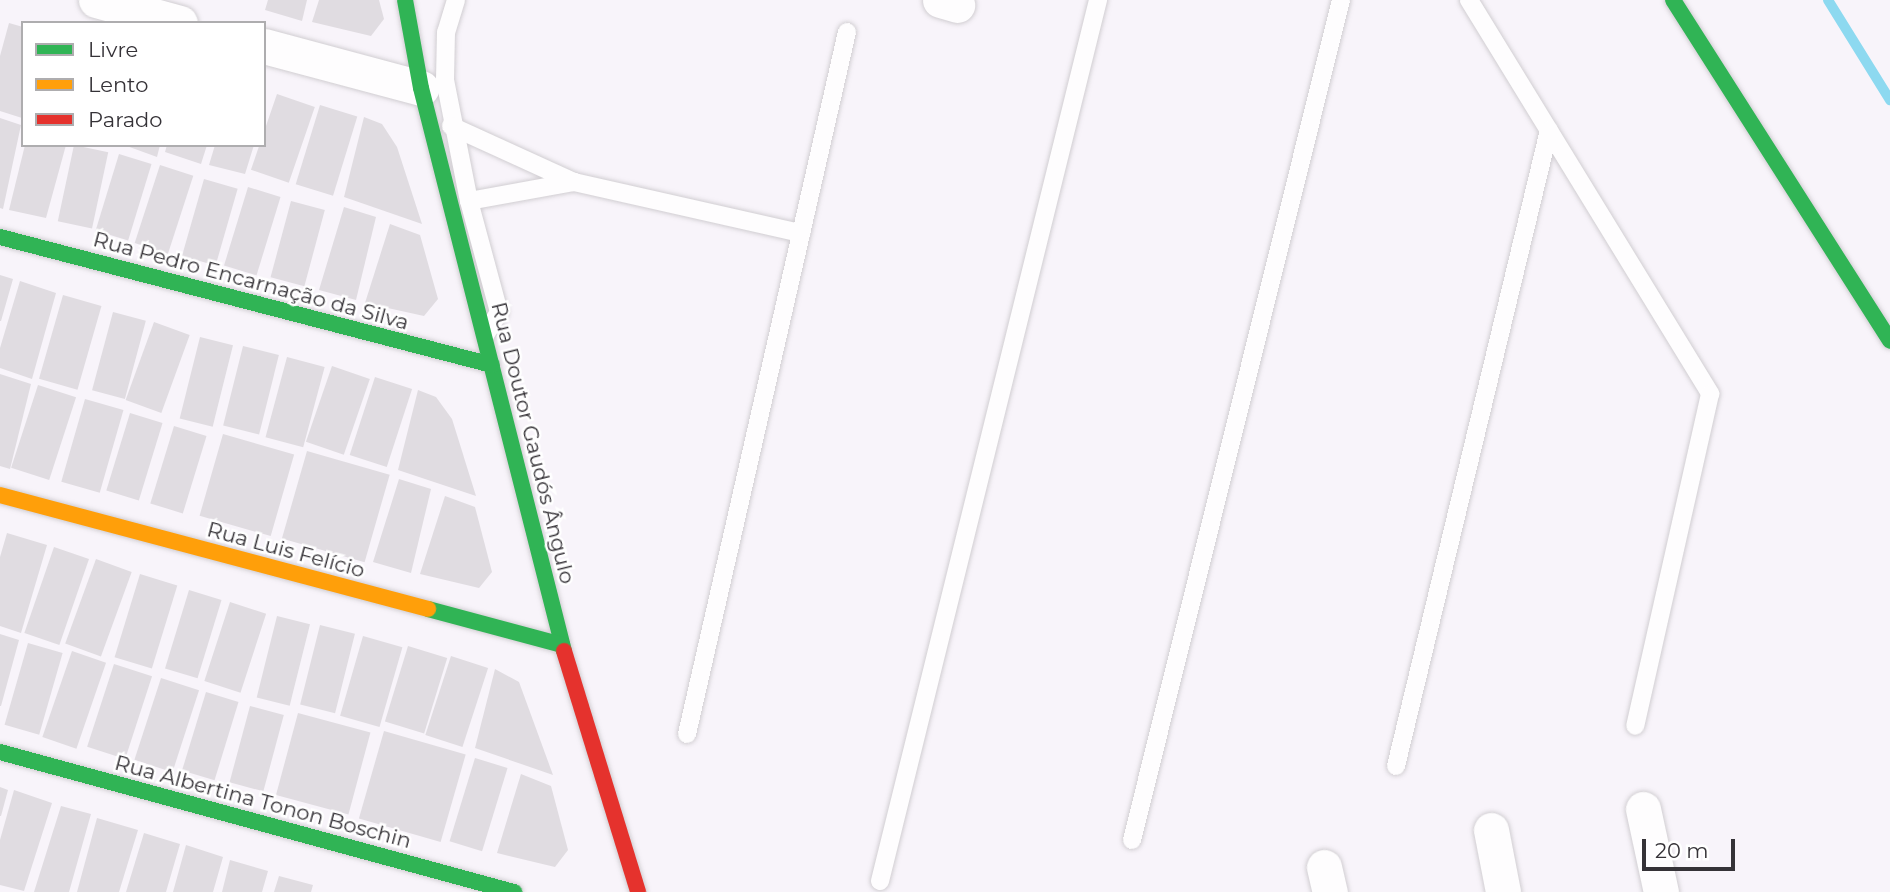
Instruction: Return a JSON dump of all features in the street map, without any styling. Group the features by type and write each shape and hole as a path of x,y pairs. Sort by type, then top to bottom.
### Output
{"street":[{"path":"96,0 173,21"},
{"name":"Rua Doutor Gaudós Ângulo","path":"405,0 421,88 562,645 638,892"},
{"path":"1673,0 1890,341"},
{"path":"266,47 421,88"},
{"name":"Rua Pedro Encarnação da Silva","path":"0,237 492,365"},
{"name":"Rua Luis Felício","path":"0,495 562,645"},
{"name":"Rua Albertina Tonon Boschin","path":"0,752 514,892"},
{"path":"1643,808 1661,892"},
{"path":"1491,830 1503,892"}],"lane":[{"path":"456,0 446,32 451,126 499,312 485,337"},
{"path":"880,881 1098,0"},
{"path":"1132,840 1341,0"},
{"path":"1469,0 1710,394 1635,726"},
{"path":"687,734 847,32"},
{"path":"451,126 574,182 800,233"},
{"path":"1396,765 1549,130"},
{"path":"469,201 574,182"}],"building":[{"path":"268,0 307,0 302,21 265,10"},
{"path":"319,0 379,0 384,19 371,36 312,22"},
{"path":"9,23 21,26 21,118 0,111 0,56"},
{"path":"277,94 315,107 289,183 251,170 259,147 266,147 266,126"},
{"path":"320,105 357,116 333,196 296,184"},
{"path":"364,117 382,124 397,147 422,224 344,197"},
{"path":"0,118 21,125 3,209 0,208"},
{"path":"25,147 65,147 46,218 9,210"},
{"path":"74,147 108,152 92,229 58,221"},
{"path":"130,147 160,147 157,157"},
{"path":"166,147 206,147 201,164 165,152"},
{"path":"214,147 253,147 245,174 209,165"},
{"path":"119,154 152,164 128,240 96,231"},
{"path":"160,165 193,176 168,254 135,243"},
{"path":"204,179 238,189 216,266 182,256"},
{"path":"248,187 281,197 257,275 224,265"},
{"path":"291,201 325,210 304,286 271,277"},
{"path":"344,207 376,217 356,300 319,290"},
{"path":"390,224 420,235 438,299 424,316 365,303"},
{"path":"0,275 13,279 1,321 0,321"},
{"path":"20,281 56,293 32,379 0,368 0,348"},
{"path":"63,295 101,306 77,390 39,379"},
{"path":"113,312 146,321 125,399 92,390"},
{"path":"154,322 190,335 161,413 126,400"},
{"path":"200,337 233,345 213,427 180,419"},
{"path":"243,346 279,355 259,435 223,426"},
{"path":"287,357 325,367 303,447 266,437"},
{"path":"332,366 370,379 344,455 306,442"},
{"path":"0,374 31,384 10,469 0,466"},
{"path":"375,377 412,389 387,467 350,455"},
{"path":"38,385 76,397 49,480 11,468"},
{"path":"418,390 436,397 452,419 476,496 398,470"},
{"path":"85,399 123,410 100,493 61,482"},
{"path":"130,413 163,423 139,500 106,490"},
{"path":"174,426 207,436 183,513 150,503"},
{"path":"223,434 294,454 271,536 200,516"},
{"path":"307,451 390,475 365,562 282,538"},
{"path":"399,479 431,489 411,573 373,562"},
{"path":"445,496 475,507 492,572 479,588 420,574"},
{"path":"7,533 47,545 21,633 0,626 0,557"},
{"path":"54,547 89,559 59,645 24,633"},
{"path":"96,559 132,572 101,657 65,644"},
{"path":"140,574 177,585 152,669 115,657"},
{"path":"189,590 222,600 198,678 165,668"},
{"path":"230,602 266,614 240,693 204,681"},
{"path":"277,616 310,624 290,706 257,698"},
{"path":"320,625 355,634 335,713 300,705"},
{"path":"0,634 19,640 1,706 0,706"},
{"path":"363,636 402,647 380,727 340,716"},
{"path":"28,643 63,653 39,735 5,725"},
{"path":"408,646 447,658 424,734 385,722"},
{"path":"72,651 106,663 76,749 42,737"},
{"path":"451,656 488,668 462,747 425,735"},
{"path":"114,664 152,676 125,759 87,747"},
{"path":"495,669 519,682 553,775 475,748"},
{"path":"161,678 199,690 172,772 134,760"},
{"path":"206,692 239,702 215,780 182,770"},
{"path":"250,706 284,715 263,791 230,782"},
{"path":"298,713 370,732 348,815 276,795"},
{"path":"384,731 466,754 441,842 359,818"},
{"path":"475,758 508,768 482,851 450,841"},
{"path":"521,774 551,786 568,850 555,867 497,853"},
{"path":"0,787 8,790 1,816 0,816"},
{"path":"14,790 52,803 24,891 0,885 0,840"},
{"path":"61,806 91,814 69,892 34,892"},
{"path":"97,818 138,830 119,892 77,892"},
{"path":"144,833 180,844 166,892 126,892"},
{"path":"186,845 223,857 213,892 173,892"},
{"path":"230,860 268,871 262,892 222,892"},
{"path":"279,876 313,885 311,892 274,892"}],"waterway":[{"path":"1828,0 1890,100"}],"traffic: fast":[{"path":"405,0 421,88 564,651"},
{"path":"1673,0 1890,341"},
{"path":"0,237 492,365"},
{"path":"428,609 562,645"},
{"path":"0,752 514,892"}],"traffic: slow":[{"path":"0,495 428,609"}],"traffic: jam":[{"path":"564,651 638,892"}]}
